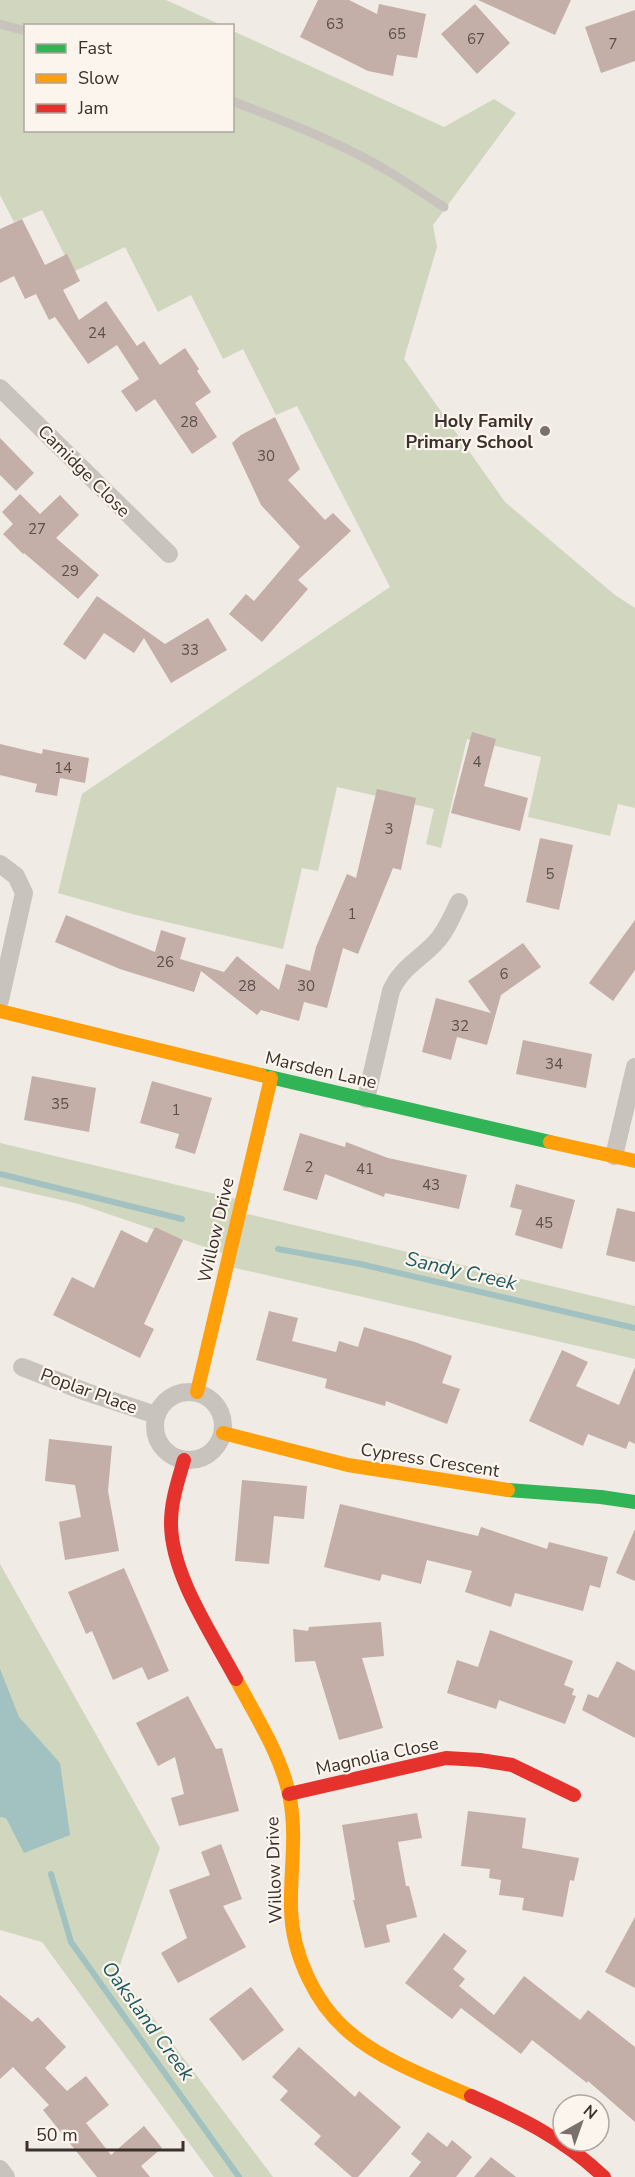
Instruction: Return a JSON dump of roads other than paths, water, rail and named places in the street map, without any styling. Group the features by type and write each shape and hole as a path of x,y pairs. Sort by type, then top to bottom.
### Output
{"street":[{"name":"Camidge Close","path":"0,388 169,554"},
{"path":"0,864 16,876 24,893 0,999"},
{"path":"366,1099 395,981 441,936 459,902"},
{"name":"Marsden Lane","path":"0,1011 272,1078 635,1161"},
{"path":"614,1156 635,1067"},
{"name":"Willow Drive","path":"197,1392 272,1078"},
{"name":"Poplar Place","path":"22,1367 86,1392 156,1415"},
{"path":"184,1391 197,1392 209,1398 218,1408 223,1420 223,1433 218,1445 209,1454 197,1459 184,1460 170,1455 160,1444 154,1430 156,1415 162,1403 172,1395 184,1391"},
{"name":"Cypress Crescent","path":"223,1433 348,1465 523,1492 601,1497 635,1502"},
{"name":"Willow Drive","path":"184,1460 173,1495 171,1537 177,1562 189,1590 275,1754 289,1794 294,1847 291,1916 298,1951 307,1976 339,2022 361,2042 405,2067 548,2132 583,2156 604,2177"},
{"name":"Magnolia Close","path":"289,1794 446,1758 512,1765 574,1795"},
{"path":"0,2169 6,2177"}],"lane":[{"path":"0,24 24,30"},
{"path":"234,102 351,152 392,173 444,207"}],"water":[{"path":"0,1669 19,1717 60,1763 70,1835 24,1853 6,1818 0,1817"}],"waterway":[{"name":"Sandy Creek","path":"0,1174 182,1219"},
{"name":"Sandy Creek","path":"278,1249 360,1264 635,1328"},
{"name":"Oaksland Creek","path":"51,1874 71,1942 239,2177"}],"place":[{"name":"Holy Family Primary School","path":"545,431"}]}
